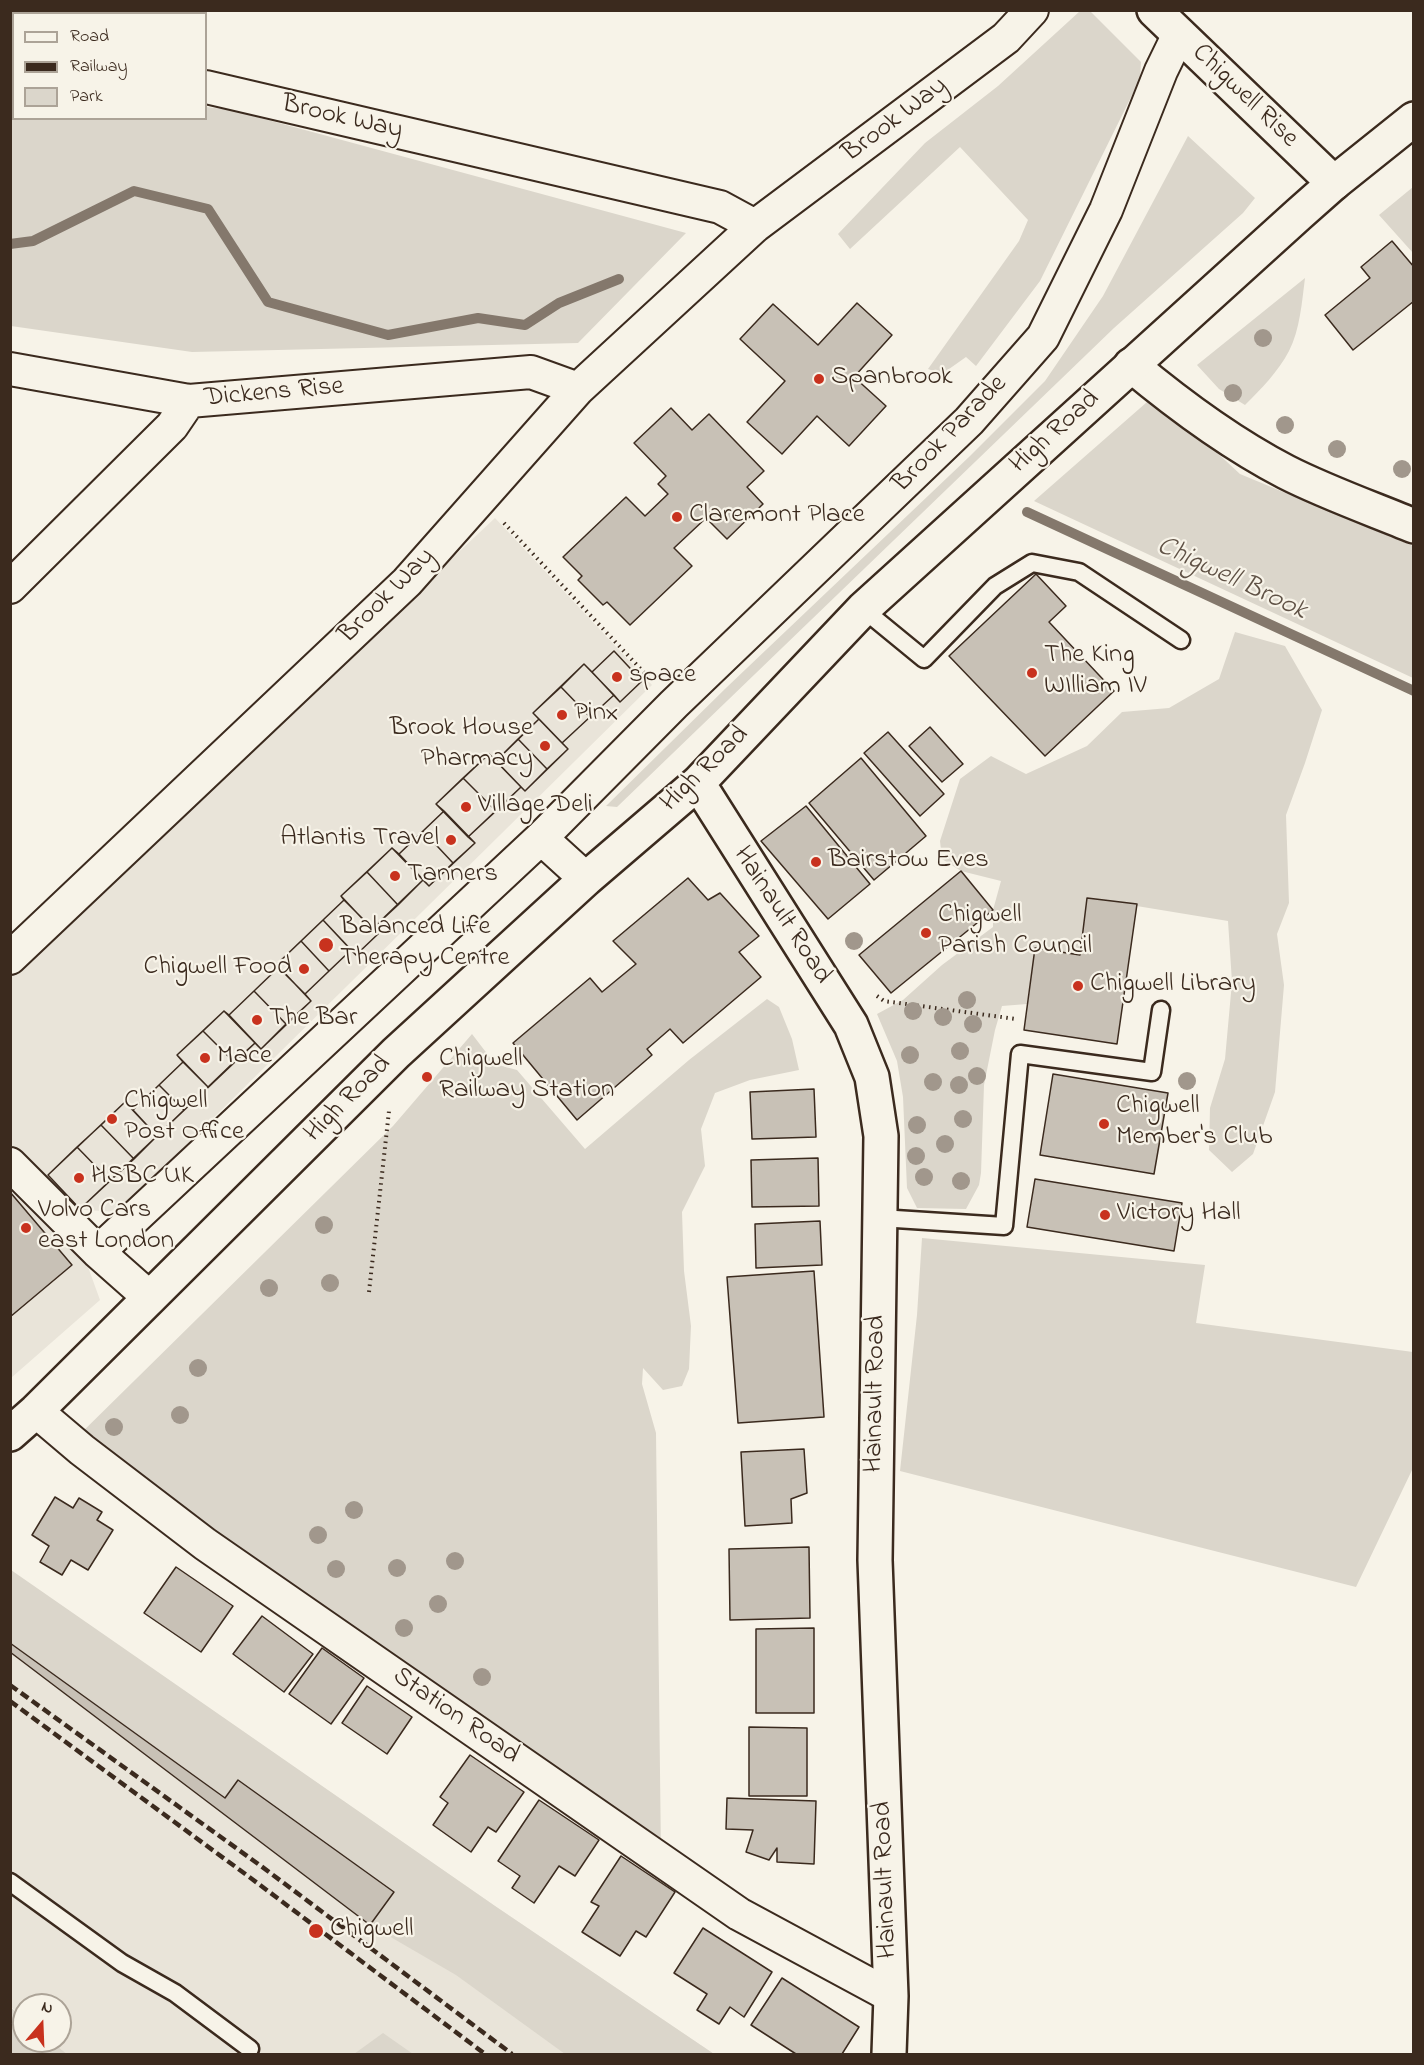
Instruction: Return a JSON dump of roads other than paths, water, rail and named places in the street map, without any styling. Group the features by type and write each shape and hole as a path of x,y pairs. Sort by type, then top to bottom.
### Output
{"main road":[{"name":"Chigwell Rise","path":"1154,10 1334,183"},
{"name":"High Road","path":"10,1434 36,1412 396,1053 586,879 698,783 864,609 1334,183 1413,120"},
{"path":"1131,365 1232,442 1288,473 1413,526"},
{"name":"Hainault Road","path":"698,783 851,1025 872,1077 881,1136 875,1560 891,1996 889,2055"}],"street":[{"name":"Brook Way","path":"10,958 407,582 578,389 755,226 1006,38 1032,10"},
{"name":"Brook Parade","path":"98,1252 541,838 674,704 969,421 1043,337 1106,210 1161,71 1179,34"},
{"name":"Brook Way","path":"207,87 720,207 755,226"},
{"path":"10,369 189,401"},
{"name":"Dickens Rise","path":"10,587 172,426 189,401 531,372 578,389"},
{"path":"541,838 586,879"},
{"path":"10,1164 98,1252 150,1298"},
{"name":"Station Road","path":"36,1412 205,1544 739,1914 891,1996"}],"lane":[{"path":"864,609 924,658 995,586 1032,563 1079,572 1181,640"},
{"path":"880,1218 1004,1226 1020,1053 1152,1072 1161,1010"},
{"path":"10,1882 122,1964 175,1993 250,2049"}],"waterway":[{"name":"Chigwell Brook","path":"10,244 33,241 134,191 208,209 268,302 388,335 478,318 525,325 559,303 619,279"},
{"name":"Chigwell Brook","path":"1027,512 1414,691"}],"railway":[{"path":"10,1685 261,1866 512,2054"},
{"path":"10,1701 485,2054"}],"place":[{"name":"Spanbrook","path":"819,379"},
{"name":"Claremont Place","path":"677,517"},
{"name":"The King WIlliam IV","path":"1032,673"},
{"name":"space","path":"617,677"},
{"name":"Pinx","path":"562,715"},
{"name":"Brook House Pharmacy","path":"545,746"},
{"name":"Village Deli","path":"466,807"},
{"name":"Atlantis Travel","path":"451,840"},
{"name":"Bairstow Eves","path":"816,862"},
{"name":"Tanners","path":"395,876"},
{"name":"Chigwell Parish Council","path":"926,933"},
{"name":"Balanced Life Therapy Centre","path":"326,945"},
{"name":"Chigwell Food","path":"304,969"},
{"name":"Chigwell Library","path":"1078,986"},
{"name":"The Bar","path":"257,1020"},
{"name":"Mace","path":"205,1058"},
{"name":"Chigwell Railway Station","path":"427,1077"},
{"name":"Chigwell Post Office","path":"112,1119"},
{"name":"Chigwell Member's Club","path":"1104,1124"},
{"name":"HSBC UK","path":"79,1178"},
{"name":"Victory Hall","path":"1105,1215"},
{"name":"Volvo Cars east London","path":"26,1228"},
{"name":"Chigwell","path":"316,1931"}]}
